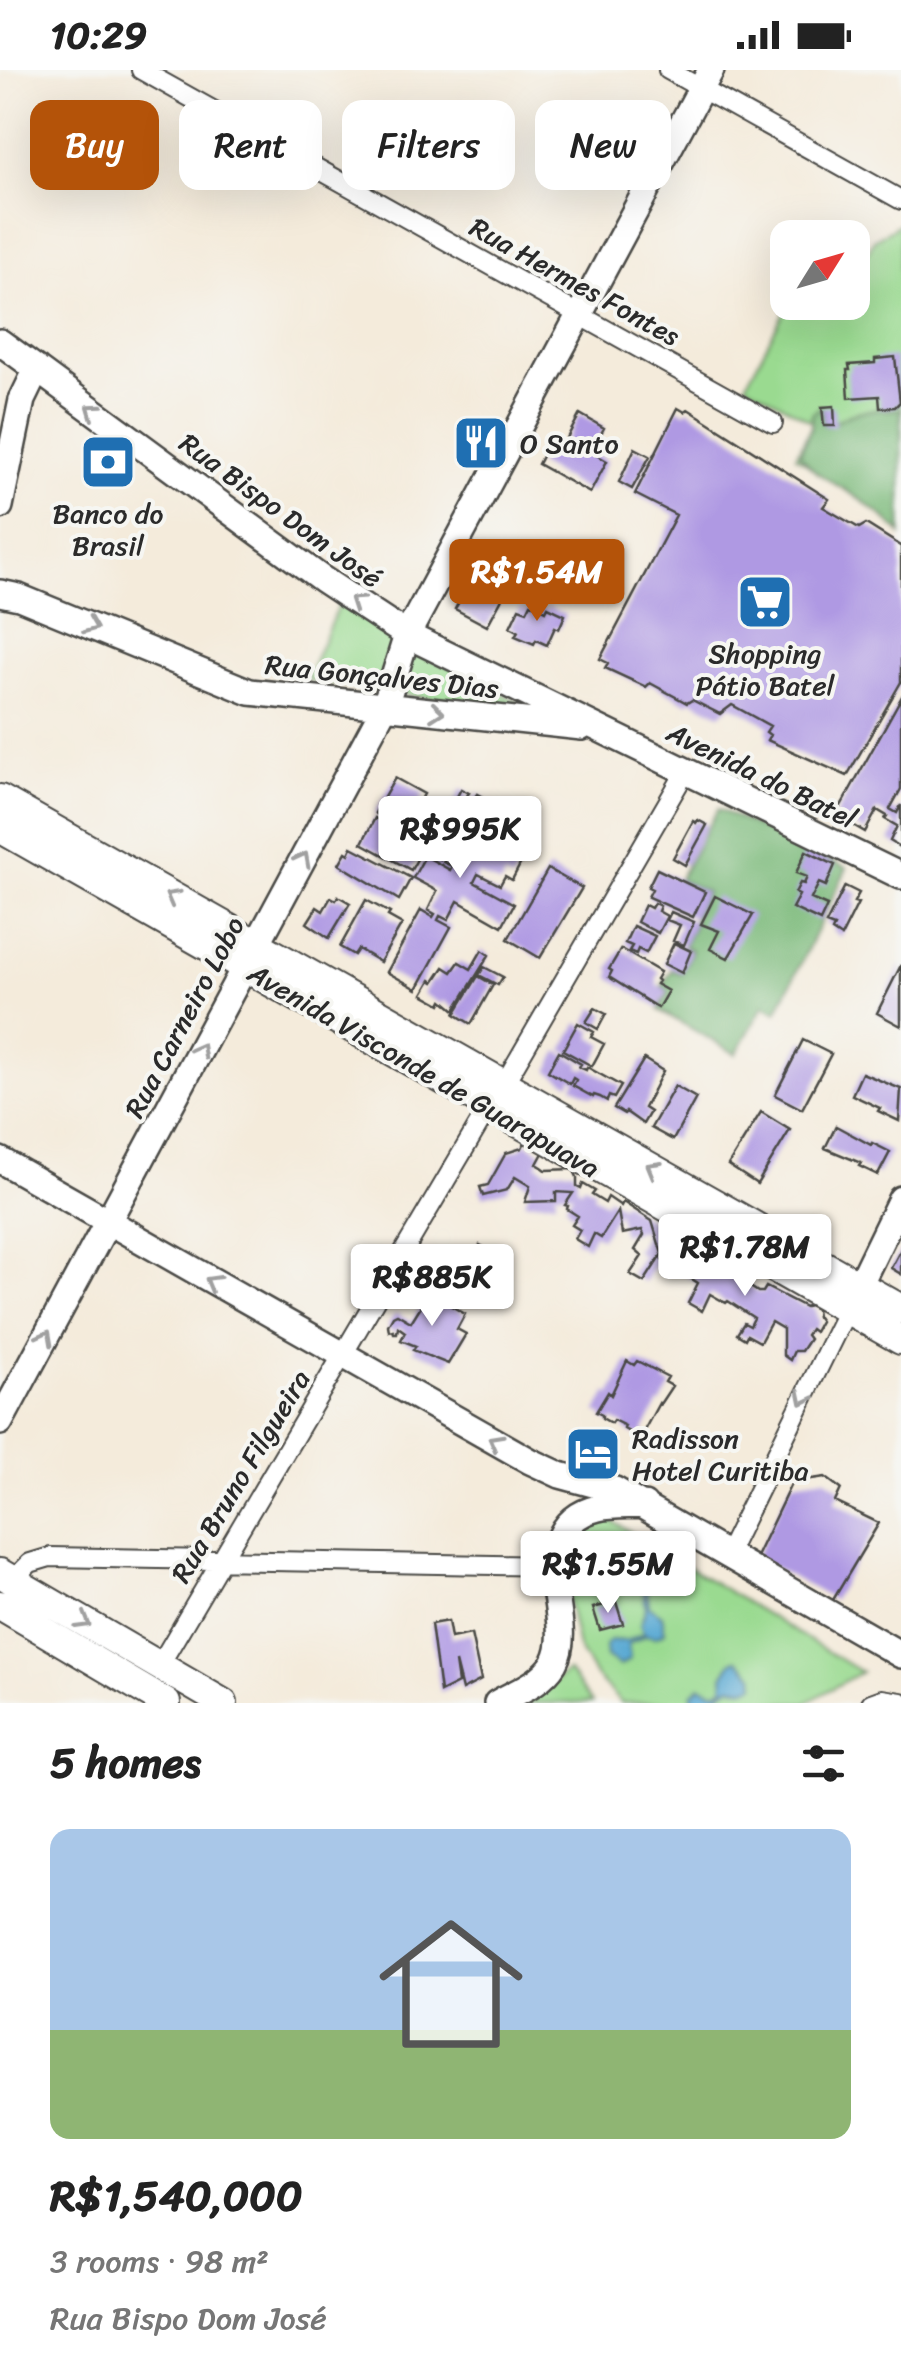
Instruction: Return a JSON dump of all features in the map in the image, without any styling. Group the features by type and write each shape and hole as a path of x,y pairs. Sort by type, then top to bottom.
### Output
{"main road":[{"name":"Rua Carneiro Lobo","path":"0,1422 385,706 407,635 706,79"},
{"name":"Rua Bispo Dom José","path":"0,342 322,578 407,635 596,728"},
{"path":"0,506 22,400 37,369"},
{"name":"Rua Gonçalves Dias","path":"0,592 250,692 596,728"},
{"name":"Avenida do Batel","path":"596,728 901,876"},
{"name":"Avenida Visconde de Guarapuava","path":"0,799 251,956 342,1024 497,1096"},
{"name":"Avenida Visconde de Guarapuava","path":"0,828 251,956 319,980 497,1096 853,1298 901,1340"},
{"path":"319,980 342,1024"},
{"path":"0,1160 530,1460 560,1475 615,1490 644,1505 901,1655"},
{"path":"853,1298 901,1199"},
{"name":"Avenida Visconde de Guarapuava","path":"853,1298 901,1309"},
{"path":"497,1703 536,1681 556,1660 560,1625 554,1550 568,1524 580,1514 598,1508 644,1505"},
{"path":"4,1586 152,1691 223,1703"}],"street":[{"name":"Rua Hermes Fontes","path":"140,70 773,423"},
{"path":"668,70 706,79 901,200"},
{"name":"Rua Bruno Filgueira","path":"152,1691 222,1559 686,771"},
{"path":"727,1554 853,1298"},
{"path":"4,1586 30,1563 50,1557 553,1566"}],"green space":[{"path":"901,223 901,524 796,456 813,422 746,384 780,320 870,320 870,248 874,240"},
{"path":"820,407 824,425 829,426 855,412 901,409 901,534 870,507 817,472 800,454 812,414"},
{"path":"339,604 540,714 306,680"},
{"path":"718,809 847,868 777,1012 764,1005 736,1054 659,1010 669,992 662,986 672,970 682,974 692,950 684,946 706,892 679,879"},
{"path":"593,1518 607,1518 861,1672 806,1703 621,1703 594,1674 578,1648 566,1590 583,1531"},
{"path":"568,1671 592,1703 523,1703"}],"water":[{"path":"646,1546 660,1551 668,1561 647,1589 649,1606 662,1615 665,1632 656,1637 646,1635 628,1644 630,1659 620,1666 606,1657 605,1646 610,1640 626,1641 644,1633 640,1625 646,1608 643,1588 624,1566 624,1555"},
{"path":"738,1660 754,1674 755,1685 730,1686 719,1694 723,1703 693,1703 692,1694 700,1686 715,1692 724,1687 723,1676 732,1661"}],"building":[{"path":"895,357 900,402 895,407 880,408 879,396 849,398 849,365"},
{"path":"834,406 835,426 824,426 822,407"},
{"name":"Shopping Pátio Batel","path":"678,408 685,412 688,409 829,499 823,507 859,528 866,524 901,546 901,682 847,776 767,740 770,726 732,705 720,714 692,700 687,703 650,683 646,687 605,668 608,663 600,659 676,515 635,494"},
{"path":"580,414 604,428 591,452 607,461 590,493 538,464 550,441 562,447"},
{"path":"635,448 650,456 632,489 619,482"},
{"path":"475,573 507,589 487,626 455,609"},
{"path":"531,603 565,615 547,645 515,636 518,631 510,627 519,608 527,611"},
{"path":"901,698 901,789 890,809 897,813 901,805 901,848 890,841 897,826 877,810 865,832 836,815"},
{"path":"395,778 424,794 404,829 375,813"},
{"path":"461,789 469,793 466,797 473,800 477,794 486,799 483,803 489,807 491,802 501,807 489,827 502,834 506,827 529,839 523,849 527,851 512,880 505,876 500,885 478,874 474,882 514,904 502,926 458,901 448,920 440,916 438,920 451,927 417,989 387,972 421,910 433,917 435,914 428,910 437,891 413,878 425,856 450,870 452,866 443,862 456,839 452,837 440,859 428,852 450,812 480,828 481,825 451,808"},
{"path":"424,804 442,814 411,870 362,843 375,818 406,835"},
{"path":"693,821 707,825 685,865 673,858"},
{"path":"352,847 411,878 399,900 339,864"},
{"path":"806,851 835,865 826,886 819,883 811,899 827,906 820,921 792,908 799,895 795,893 807,877 796,873"},
{"path":"548,869 582,888 540,958 508,939"},
{"path":"657,869 705,892 693,917 648,897 652,889 648,887"},
{"path":"845,886 859,893 841,937 826,924"},
{"path":"338,896 350,903 329,938 307,923 317,907 323,911 331,897 336,900"},
{"path":"715,896 753,915 728,958 710,949 719,931 701,924"},
{"path":"366,900 402,924 380,962 358,949 354,955 340,947"},
{"path":"654,903 667,916 658,933 637,922 645,905 651,908"},
{"path":"671,912 694,922 684,945 673,941 680,925 667,920"},
{"path":"633,926 655,936 646,953 638,949 636,954 629,951 632,946 625,943"},
{"path":"674,943 691,951 682,973 664,964"},
{"path":"621,949 660,972 656,984 668,991 658,1008 609,977 609,969"},
{"path":"482,950 489,955 455,1010 443,1000 441,1004 423,994 444,967 452,972 459,962 471,969"},
{"path":"901,965 901,1026 877,1013"},
{"path":"484,967 503,977 498,985 479,975"},
{"path":"478,976 493,985 471,1024 455,1014"},
{"path":"595,1008 606,1014 598,1029 586,1022"},
{"path":"578,1023 594,1032 591,1037 604,1044 592,1066 563,1050"},
{"path":"803,1040 831,1054 802,1109 775,1095"},
{"path":"559,1051 581,1064 579,1067 587,1067 621,1086 614,1098 609,1096 607,1101 593,1097 573,1086 573,1078 570,1084 548,1071"},
{"path":"644,1059 663,1071 644,1108 650,1112 643,1124 614,1108"},
{"path":"862,1073 901,1089 899,1121 852,1095"},
{"path":"675,1086 696,1098 673,1140 651,1128"},
{"path":"761,1112 790,1130 757,1184 728,1165"},
{"path":"836,1126 890,1152 878,1175 825,1148"},
{"path":"525,1142 543,1153 537,1164 546,1170 573,1169 577,1187 581,1189 583,1184 605,1203 608,1197 621,1206 623,1202 652,1221 662,1254 644,1282 630,1274 642,1256 635,1250 644,1235 642,1230 622,1234 618,1211 601,1238 594,1234 588,1247 575,1239 580,1230 572,1225 578,1216 565,1205 573,1193 556,1192 556,1201 525,1202 530,1186 515,1177 507,1190 483,1196 480,1187 488,1185 506,1153 522,1148"},
{"path":"675,1238 758,1292 766,1287 816,1309 820,1321 814,1332 810,1329 806,1335 809,1339 801,1351 794,1351 790,1360 783,1355 783,1329 771,1322 760,1342 737,1334 744,1323 750,1326 754,1318 728,1301 710,1294 702,1311 688,1303 698,1283 662,1260"},
{"path":"480,1245 501,1256 470,1303 439,1283 424,1280 429,1272 432,1274 440,1267 452,1275 463,1272"},
{"path":"901,1249 901,1274 891,1268"},
{"path":"429,1293 465,1314 457,1329 466,1334 448,1364 413,1350 416,1346 401,1340 405,1332 398,1327 397,1333 389,1331 388,1325 397,1314 411,1322"},
{"path":"627,1361 634,1365 637,1361 668,1377 665,1382 672,1386 641,1436 596,1412 608,1392 611,1395"},
{"path":"825,1477 841,1489 835,1502 879,1523 833,1600 756,1557 792,1482"},
{"path":"616,1602 623,1624 600,1630 593,1608"},
{"path":"448,1621 451,1638 471,1634 481,1680 462,1690 455,1662 458,1683 440,1692 431,1624"}],"place":[{"name":"O Santo","path":"481,443"},
{"name":"Banco do Brasil","path":"108,462"},
{"name":"Shopping Pátio Batel","path":"765,602"},
{"name":"Radisson Hotel Curitiba","path":"593,1454"}]}
